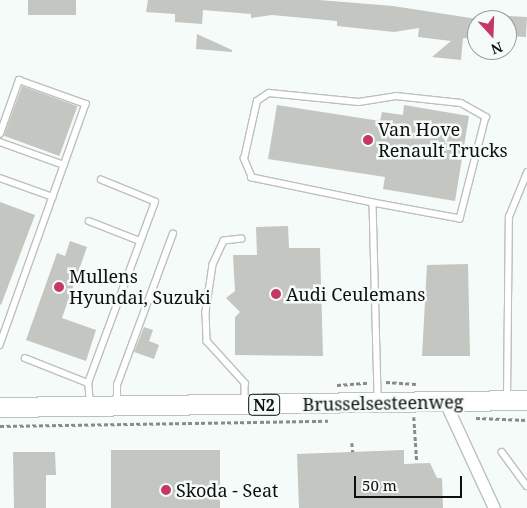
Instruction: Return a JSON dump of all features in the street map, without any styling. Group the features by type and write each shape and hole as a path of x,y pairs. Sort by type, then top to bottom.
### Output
{"main road":[{"name":"Brusselsesteenweg","path":"0,407 245,406 378,403 449,409 527,400"}],"street":[{"path":"449,409 494,508"}],"lane":[{"path":"0,134 19,80 86,104 0,345"},
{"path":"270,93 359,102 396,96 461,103 486,117 460,219 373,203 252,178 244,159 257,101 270,93"},
{"path":"0,142 64,165"},
{"path":"507,401 509,216 524,188 527,173"},
{"path":"0,178 53,197"},
{"path":"90,407 88,383 155,202 100,180"},
{"path":"373,203 378,403"},
{"path":"89,221 140,241"},
{"path":"117,407 117,385 173,234"},
{"path":"242,239 224,241 213,265 206,312 208,341 245,383 245,406"},
{"path":"25,358 88,383"},
{"path":"502,452 527,486"}],"path":[{"path":"449,409 527,420"},
{"path":"406,417 424,417"},
{"path":"414,417 417,463"},
{"path":"0,426 335,420"},
{"path":"352,443 353,452"}],"building":[{"path":"28,0 76,0 76,15 28,15"},
{"path":"148,0 319,0 393,6 467,17 467,38 463,38 461,60 432,57 451,41 418,37 419,28 394,32 337,26 337,21 272,15 251,18 251,14 203,10 202,24 175,22 175,14 146,12"},
{"path":"517,17 527,17 526,37 517,37"},
{"path":"197,34 232,50 232,52 196,49"},
{"path":"22,86 77,106 59,156 4,136"},
{"name":"Van Hove Renault Trucks","path":"277,105 380,121 382,112 403,115 404,105 469,116 455,201 383,189 385,177 268,159"},
{"path":"0,202 35,215 1,305 0,304"},
{"name":"Audi Ceulemans","path":"288,226 289,248 320,248 323,356 235,355 235,317 240,312 226,298 235,291 233,255 257,255 256,227"},
{"name":"Mullens Hyundai, Suzuki","path":"70,241 87,247 62,318 96,330 86,361 26,340 57,253 65,256"},
{"path":"468,264 470,356 422,356 427,265"},
{"path":"144,327 153,330 149,341 159,345 154,359 134,352"},
{"name":"Skoda - Seat","path":"111,450 220,450 220,508 111,508"},
{"path":"404,450 404,464 430,463 437,478 442,478 443,508 299,508 297,454"},
{"path":"13,452 55,452 56,475 46,475 46,508 14,508"}],"place":[{"name":"Van Hove Renault Trucks","path":"368,140"},
{"name":"Mullens Hyundai, Suzuki","path":"59,287"},
{"name":"Audi Ceulemans","path":"276,294"},
{"name":"Skoda - Seat","path":"166,490"}]}
